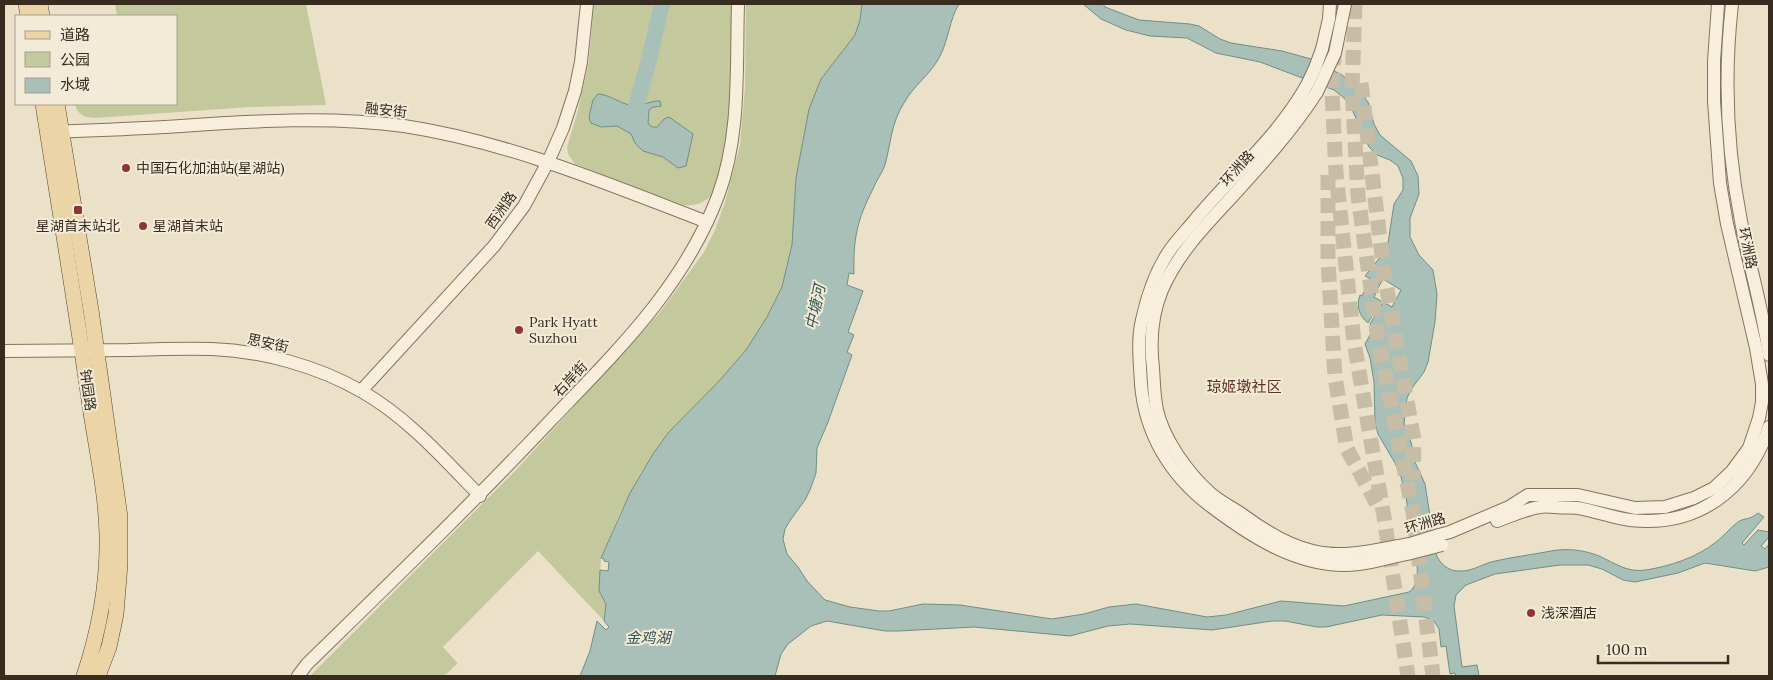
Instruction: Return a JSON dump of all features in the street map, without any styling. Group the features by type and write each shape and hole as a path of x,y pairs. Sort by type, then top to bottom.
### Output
{"main road":[{"name":"钟园路","path":"42,105 55,132"},
{"name":"钟园路","path":"57,105 55,132 89,350 118,503 120,545 116,614 109,647 98,676"},
{"name":"钟园路","path":"84,676 93,648 103,602 107,564 107,533 89,350"}],"street":[{"name":"西洲路","path":"361,391 494,246 524,206 548,162 563,128 581,62 587,4"},
{"name":"右岸街","path":"298,676 307,664 480,496 630,338 675,279 695,246 719,195 733,138 738,4"},
{"name":"环洲路","path":"1330,4 1329,19 1322,49 1307,85 1296,104 1169,252 1160,266 1141,322 1139,356 1145,412 1153,437 1174,471 1200,499 1253,536 1302,558 1324,564 1359,564 1541,507 1578,508 1630,520 1652,521 1677,518 1705,509 1724,495 1746,473 1760,452 1769,427"},
{"name":"环洲路","path":"1345,4 1335,53 1318,92 1268,157 1183,253 1171,271 1161,292 1153,323 1151,356 1157,410 1173,448 1209,492 1258,526 1313,551 1342,554 1410,548"},
{"name":"环洲路","path":"1440,540 1450,532 1509,508 1528,495 1578,495 1635,508 1665,507 1694,498 1714,488 1732,471 1749,448 1759,418 1762,402 1762,384 1756,348 1727,224 1720,183 1716,145 1714,91 1718,4"},
{"name":"环洲路","path":"1732,4 1728,78 1734,182 1769,355"},
{"name":"融安街","path":"55,132 258,120 360,122 404,126 443,133 548,162 707,222"},
{"name":"思安街","path":"4,351 213,349 280,360 319,372 361,391 392,412 420,435 480,496"}],"green space":[{"path":"115,4 306,4 326,105 250,107 95,118 84,116 79,113 75,105 178,105 178,15 117,15"},
{"path":"594,4 734,4 729,122 717,183 711,196 703,202 683,205 575,164 568,154 567,147 589,61"},
{"path":"746,4 862,4 855,36 821,79 809,109 796,178 792,245 782,287 767,317 746,350 720,380 668,433 641,473 620,513 601,558 599,588 606,604 604,621 538,551 443,647 461,667 453,676 310,676 516,470 661,311 704,252 715,230 725,202 740,145 745,88"}],"water":[{"path":"862,4 959,4 939,58 912,91 900,111 894,126 885,165 860,220 855,240 854,274 849,273 847,285 863,291 848,332 854,335 847,352 852,355 817,448 816,473 810,490 785,529 783,539 787,554 807,581 825,600 850,607 879,611 889,611 923,604 960,605 1052,619 1084,614 1109,607 1136,604 1207,617 1226,615 1281,601 1344,606 1409,592 1415,584 1417,565 1406,497 1401,477 1378,434 1375,423 1374,382 1370,358 1365,344 1374,328 1370,324 1383,302 1392,307 1401,290 1383,279 1378,288 1369,283 1371,279 1365,276 1382,255 1388,243 1394,204 1403,190 1403,178 1398,166 1390,160 1377,155 1369,147 1350,105 1334,90 1260,62 1216,53 1187,38 1150,36 1126,30 1101,19 1083,4 1103,4 1105,7 1139,20 1199,26 1220,39 1231,43 1282,51 1311,59 1342,75 1358,88 1368,102 1374,124 1380,135 1411,161 1418,176 1419,194 1410,218 1410,237 1419,255 1433,270 1437,294 1435,322 1428,362 1424,372 1407,398 1404,423 1411,442 1415,462 1425,484 1436,554 1445,566 1451,570 1463,571 1506,559 1557,550 1570,550 1599,556 1627,569 1646,570 1673,564 1700,553 1719,540 1738,522 1758,513 1764,517 1742,543 1744,545 1758,530 1769,532 1769,537 1761,546 1765,549 1769,544 1769,567 1755,571 1705,563 1678,573 1635,582 1623,580 1602,569 1588,565 1560,565 1495,574 1466,585 1456,595 1454,606 1462,667 1477,665 1479,676 1456,676 1455,673 1450,674 1446,646 1441,647 1439,629 1434,621 1424,617 1382,615 1326,627 1285,621 1272,621 1212,630 1130,624 1108,626 1070,636 974,627 885,631 827,621 811,626 788,644 781,654 775,676 580,676 590,651 597,621 606,630 609,627 604,621 606,604 599,591 600,570 608,571 609,562 601,558 630,493 668,433 720,380 746,350 767,317 782,287 792,245 796,178 809,109 821,79 855,35 860,20"},
{"path":"598,94 633,106 660,101 661,106 653,107 649,110 648,123 652,127 657,127 664,119 669,117 693,134 686,166 678,168 663,157 643,151 635,143 631,134 617,126 601,127 591,123 589,118 591,108 593,100"},
{"path":"1366,288 1376,293 1374,297 1381,301 1368,323 1362,317 1358,307 1360,295 1362,296"}],"pier":[{"path":"458,663 471,676 444,676"}],"waterway":[{"path":"636,106 662,4"}],"tunnel":[{"path":"1337,4 1332,91 1336,173 1354,342 1384,517 1408,676"},
{"path":"1355,4 1352,88 1358,196 1378,339 1413,512 1433,676"},
{"path":"1361,83 1384,273 1414,440 1413,480"},
{"path":"1328,175 1328,261 1335,377 1347,449 1378,506"}],"place":[{"name":"中国石化加油站(星湖站)","path":"126,168"},
{"name":"星湖首末站北","path":"78,210"},
{"name":"星湖首末站","path":"143,226"},
{"name":"Park Hyatt Suzhou","path":"519,330"},
{"name":"浅深酒店","path":"1531,613"}],"district":[{"name":"琼姬墩社区","path":"1244,386"}],"water label":[{"name":"中塘河","path":"815,307"},
{"name":"金鸡湖","path":"648,637"}]}
